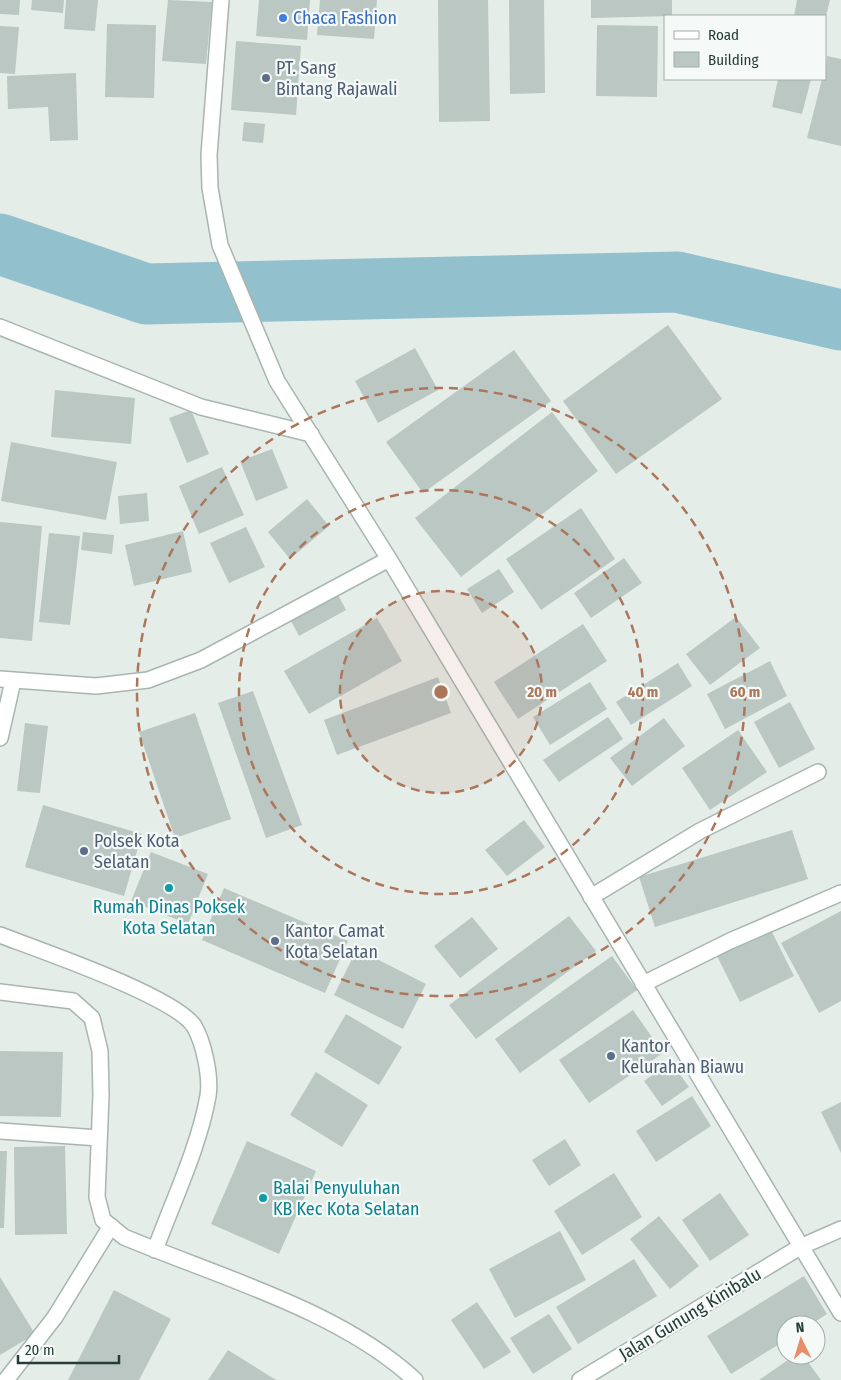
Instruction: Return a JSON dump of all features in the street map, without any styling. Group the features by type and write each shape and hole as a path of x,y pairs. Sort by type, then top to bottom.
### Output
{"street":[{"path":"222,0 209,155 210,188 220,246 277,381 389,559 841,1313"},
{"path":"0,327 201,407 311,434"},
{"path":"0,738 7,680 96,686 148,680 201,660 389,559"},
{"path":"591,897 700,831 818,772"},
{"path":"643,984 730,941 841,893"},
{"path":"0,935 81,965 168,1004 194,1026 206,1058 208,1094 199,1130 155,1250"},
{"path":"0,992 73,1002 92,1018 100,1051 100,1138 97,1197 103,1220 124,1237 293,1305 359,1338 415,1380"},
{"path":"0,1131 100,1138"},
{"path":"6,1380 55,1317 111,1226"},
{"name":"Jalan Gunung Kinibalu","path":"580,1380 800,1247 841,1229"}],"building":[{"path":"0,0 20,0 19,15 0,14"},
{"path":"32,0 64,0 63,13 31,10"},
{"path":"66,0 98,0 95,31 64,29"},
{"path":"168,0 212,2 206,64 162,61"},
{"name":"Chaca Fashion","path":"259,0 310,0 307,40 256,36"},
{"path":"320,0 377,0 374,39 317,35"},
{"path":"438,0 488,0 490,121 439,122"},
{"path":"509,0 544,0 545,93 510,94"},
{"path":"591,0 672,0 672,15 591,18"},
{"path":"797,0 830,0 826,16 794,15"},
{"path":"107,24 156,25 154,98 105,97"},
{"path":"597,25 658,26 657,97 596,96"},
{"path":"0,26 19,27 15,74 0,73"},
{"name":"PT. Sang Bintang Rajawali","path":"236,41 301,46 296,115 231,110"},
{"path":"827,56 841,59 841,146 807,138 822,80 826,80"},
{"path":"76,73 78,140 50,141 48,107 8,109 7,76"},
{"path":"778,80 811,80 802,114 772,107"},
{"path":"244,122 265,124 263,143 242,141"},
{"path":"668,325 722,399 616,474 563,401"},
{"path":"415,348 438,390 378,423 355,381"},
{"path":"514,350 551,401 423,493 386,442"},
{"path":"55,390 135,398 131,444 51,437"},
{"path":"191,410 209,454 187,463 169,418"},
{"path":"552,412 598,471 461,577 415,518"},
{"path":"11,442 117,462 106,520 1,501"},
{"path":"272,449 288,488 256,501 240,461"},
{"path":"222,467 244,515 199,534 179,486"},
{"path":"147,493 149,521 120,524 118,496"},
{"path":"307,499 329,526 290,559 268,532"},
{"path":"581,508 615,559 541,610 506,559"},
{"path":"0,522 42,526 32,641 0,638"},
{"path":"246,527 265,567 229,583 210,543"},
{"path":"183,531 192,572 134,586 125,545"},
{"path":"83,532 114,535 112,554 81,550"},
{"path":"49,533 80,536 70,625 39,622"},
{"path":"624,558 642,583 591,618 574,593"},
{"path":"499,569 514,592 482,613 467,589"},
{"path":"337,593 346,610 299,636 290,619"},
{"path":"736,617 760,648 710,685 686,654"},
{"path":"377,618 402,661 309,714 284,671"},
{"path":"583,624 607,661 518,719 494,682"},
{"path":"770,661 787,696 725,729 707,694"},
{"path":"678,663 692,686 631,725 616,702"},
{"path":"438,677 451,713 337,755 324,720"},
{"path":"590,682 607,709 550,745 533,717"},
{"path":"253,691 302,825 266,838 218,703"},
{"path":"790,702 815,749 779,768 754,722"},
{"path":"195,713 231,819 175,838 139,732"},
{"path":"608,717 623,739 559,782 543,760"},
{"path":"664,718 685,746 632,786 610,758"},
{"path":"25,723 48,726 40,793 17,791"},
{"path":"738,730 767,772 710,810 682,768"},
{"name":"Polsek Kota Selatan","path":"43,805 142,834 124,896 25,867"},
{"path":"524,820 545,847 507,876 485,850"},
{"path":"792,830 808,879 655,927 639,877"},
{"name":"Rumah Dinas Poksek Kota Selatan","path":"151,852 208,874 188,924 131,901"},
{"name":"Kantor Camat Kota Selatan","path":"224,888 348,941 325,993 202,940"},
{"path":"841,911 841,1001 819,1013 781,943"},
{"path":"569,916 596,951 476,1039 449,1005"},
{"path":"472,917 498,949 460,978 434,946"},
{"path":"771,930 794,976 740,1002 717,956"},
{"path":"357,949 426,984 403,1029 334,995"},
{"path":"612,956 637,990 520,1073 495,1039"},
{"name":"Kantor Kelurahan Biawu","path":"633,1010 663,1053 589,1103 559,1060"},
{"path":"346,1014 402,1047 379,1085 324,1052"},
{"path":"0,1051 63,1052 61,1117 0,1116"},
{"path":"671,1062 689,1087 662,1106 644,1081"},
{"path":"316,1072 368,1105 342,1147 290,1115"},
{"path":"692,1096 711,1126 656,1162 636,1131"},
{"path":"841,1102 841,1153 821,1112"},
{"path":"565,1139 581,1165 549,1186 532,1160"},
{"name":"Balai Penyuluhan KB Kec Kota Selatan","path":"247,1141 316,1171 279,1254 211,1224"},
{"path":"65,1146 67,1234 15,1235 14,1147"},
{"path":"0,1151 7,1151 4,1228 0,1228"},
{"path":"614,1173 642,1217 582,1255 554,1211"},
{"path":"720,1193 749,1235 710,1261 682,1220"},
{"path":"659,1216 699,1266 670,1289 630,1239"},
{"path":"560,1231 586,1280 515,1318 489,1269"},
{"path":"634,1259 657,1296 578,1344 556,1307"},
{"path":"804,1276 827,1314 776,1315 776,1346 731,1374 707,1336"},
{"path":"0,1277 35,1334 0,1355"},
{"path":"114,1290 171,1319 139,1380 68,1380"},
{"path":"477,1302 511,1352 484,1369 451,1320"},
{"path":"549,1314 572,1349 533,1374 510,1338"},
{"path":"228,1350 276,1380 208,1380"},
{"path":"781,1365 810,1365 821,1380 759,1380"}],"waterway":[{"path":"0,244 146,294 677,282 841,320"}],"place":[{"name":"Chaca Fashion","path":"283,18"},
{"name":"PT. Sang Bintang Rajawali","path":"266,78"},
{"name":"Polsek Kota Selatan","path":"84,851"},
{"name":"Rumah Dinas Poksek Kota Selatan","path":"169,888"},
{"name":"Kantor Camat Kota Selatan","path":"275,941"},
{"name":"Kantor Kelurahan Biawu","path":"611,1056"},
{"name":"Balai Penyuluhan KB Kec Kota Selatan","path":"263,1198"}]}
